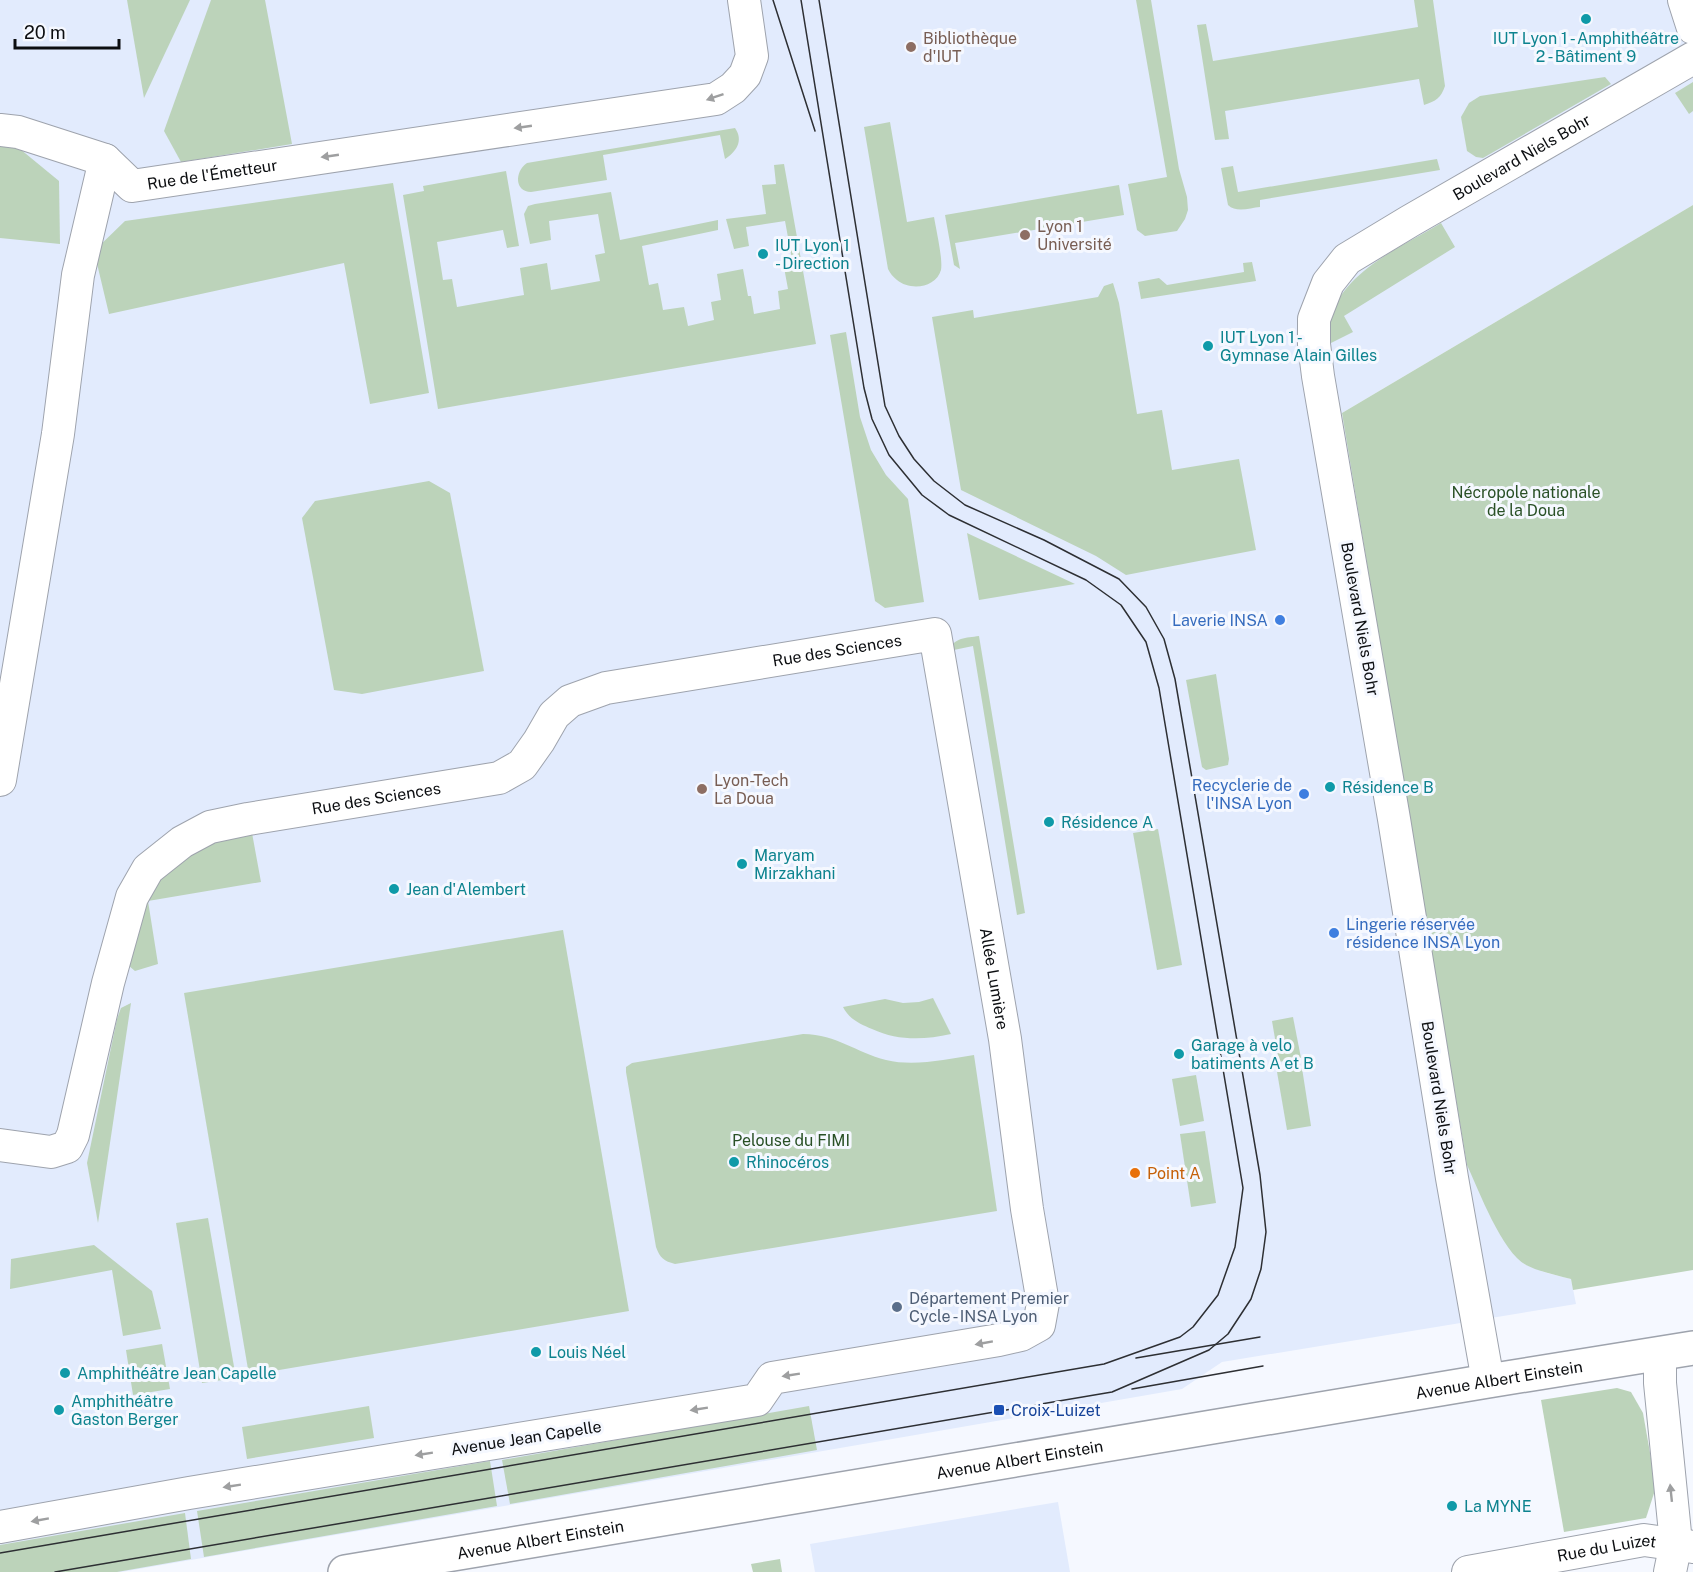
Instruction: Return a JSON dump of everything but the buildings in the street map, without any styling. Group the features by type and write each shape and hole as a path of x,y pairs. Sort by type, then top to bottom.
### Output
{"street":[{"name":"Rue de l'Émetteur","path":"105,160 132,186 716,99 733,88 745,75 753,56 744,0"},
{"path":"1684,0 1693,28"},
{"name":"Boulevard Niels Bohr","path":"1488,1381 1318,376 1314,319 1328,283 1347,259 1693,58"},
{"path":"0,130 18,132 105,160 78,275 58,434 0,780"},
{"name":"Rue des Sciences","path":"0,1145 51,1152 67,1146 73,1135 108,983 132,897 148,869 182,842 210,827 248,819 500,778 522,765 554,715 570,701 606,688 935,634"},
{"name":"Allée Lumière","path":"935,634 1005,1039 1027,1209 1043,1304 1039,1325"},
{"name":"Avenue Jean Capelle","path":"0,1527 189,1493 757,1400 772,1378 999,1340 1022,1335 1039,1325"},
{"name":"Avenue Albert Einstein","path":"345,1572 1693,1348"},
{"name":"Rue du Luizet","path":"1468,1572 1644,1540 1680,1554 1660,1383 1660,1354"}],"shaded area":[{"name":"Lyon-Tech La Doua","path":"0,0 1693,0 1693,205 1342,413 1524,1264 1571,1279 1576,1304 1222,1362 1182,1389 121,1572 0,1572"},
{"path":"1058,1502 1070,1572 815,1572 810,1544"}],"green space":[{"path":"127,0 190,0 144,98"},
{"path":"211,0 265,0 292,144 181,162 164,131"},
{"path":"1136,0 1151,0 1188,210 1177,231 1145,236 1137,230 1128,184 1167,177"},
{"path":"1414,0 1433,0 1445,86 1435,100 1424,105 1419,79 1225,111 1229,139 1215,140 1197,25 1206,24 1213,61 1418,27"},
{"path":"1605,77 1611,84 1483,158 1476,157 1467,151 1461,117 1469,103 1480,96"},
{"path":"1693,82 1693,111 1689,114 1675,93"},
{"path":"890,122 907,222 934,217 941,270 934,281 922,286 909,286 902,283 894,278 888,269 864,127"},
{"path":"735,128 739,137 738,146 725,159 720,135 603,155 607,180 531,192 522,189 519,185 518,176 527,163"},
{"path":"0,142 14,144 59,181 60,244 0,238"},
{"path":"1437,159 1440,170 1260,200 1260,207 1243,209 1235,209 1228,205 1221,168 1233,166 1238,192"},
{"path":"784,164 816,344 438,409 403,195 424,191 423,186 506,171 519,246 507,248 503,230 437,242 443,280 452,279 457,307 524,295 520,268 547,263 551,290 600,281 595,255 605,253 598,214 549,221 551,240 530,244 524,214 528,206 611,192 620,240 718,220 718,230 642,246 649,285 658,283 663,310 684,307 688,326 714,320 711,302 721,300 717,274 743,269 754,314 780,309 778,291 788,289 783,262 792,259 785,221 746,227 749,246 734,249 726,219 766,214 762,185 776,184 774,165"},
{"path":"393,183 429,393 370,404 344,263 109,314 94,251 125,221"},
{"path":"1119,185 1124,215 955,243 960,269 954,265 945,215"},
{"name":"Nécropole nationale de la Doua","path":"1693,205 1693,1270 1573,1290 1571,1279 1526,1265 1508,1248 1492,1220 1467,1165 1342,413"},
{"path":"1441,223 1455,247 1344,316 1353,332 1329,344 1329,321 1336,303 1347,288 1375,263"},
{"path":"1252,262 1256,281 1141,299 1138,282 1159,278 1167,285 1244,272 1243,263"},
{"path":"1113,283 1119,303 1137,414 1162,410 1172,470 1239,459 1256,550 1126,575 1096,556 961,490 932,317 973,310 974,318 1098,297 1104,286"},
{"path":"846,332 860,417 871,450 886,475 908,499 924,602 885,608 875,601 830,335"},
{"path":"429,481 450,493 484,671 362,694 334,690 302,518 315,501"},
{"path":"967,533 1075,584 979,600"},
{"path":"979,636 1025,913 1017,915 973,646 949,651 957,641"},
{"path":"1216,674 1229,759 1228,765 1206,770 1202,767 1186,680"},
{"path":"1158,829 1182,965 1157,970 1133,833"},
{"path":"252,833 261,882 148,901 158,964 135,971 129,966 130,955 149,890 170,866 198,844"},
{"path":"563,930 629,1311 249,1375 184,993"},
{"path":"933,998 951,1034 921,1038 892,1036 859,1023 848,1015 843,1007 885,999 903,1003"},
{"path":"131,1003 98,1223 87,1163 117,1019 121,1008"},
{"path":"1293,1017 1301,1058 1279,1062 1272,1021"},
{"name":"Pelouse du FIMI","path":"803,1034 826,1037 875,1057 897,1062 930,1062 974,1055 997,1211 675,1264 665,1260 656,1247 626,1067 632,1063"},
{"path":"1302,1068 1311,1126 1287,1130 1277,1072"},
{"path":"1196,1075 1204,1121 1180,1126 1172,1079"},
{"path":"1205,1131 1216,1203 1191,1207 1180,1134"},
{"path":"208,1218 236,1378 202,1383 176,1223"},
{"path":"94,1245 152,1291 161,1329 123,1336 112,1270 10,1289 11,1259"},
{"path":"162,1344 170,1389 133,1395 126,1350"},
{"path":"1617,1388 1631,1392 1643,1413 1656,1487 1646,1518 1564,1532 1541,1400"},
{"path":"369,1406 374,1438 247,1459 242,1427"},
{"path":"809,1406 817,1450 510,1504 502,1460"},
{"path":"490,1461 497,1506 204,1557 197,1511"},
{"path":"185,1513 191,1559 117,1572 0,1572 0,1545"},
{"path":"780,1559 782,1572 753,1572 751,1564"}],"tram line":[{"path":"773,0 815,131"},
{"path":"0,1553 1104,1364 1180,1337 1193,1327 1218,1295 1235,1247 1243,1188 1159,688 1146,642 1121,605 1086,580 949,515 922,495 889,455 872,419 864,388 801,0"},
{"path":"55,1572 1112,1392 1209,1350 1228,1334 1251,1299 1261,1269 1266,1232 1260,1175 1175,679 1164,639 1146,607 1119,579 1044,540 965,505 934,481 914,459 899,436 885,406 819,0"},
{"path":"1136,1358 1260,1337"},
{"path":"1132,1389 1263,1366"}],"place":[{"name":"IUT Lyon 1 - Amphithéâtre 2 - Bâtiment 9","path":"1586,19"},
{"name":"Bibliothèque d'IUT","path":"911,47"},
{"name":"Lyon 1 Université","path":"1025,235"},
{"name":"IUT Lyon 1 - Direction","path":"763,254"},
{"name":"IUT Lyon 1 - Gymnase Alain Gilles","path":"1208,346"},
{"name":"Laverie INSA","path":"1280,620"},
{"name":"Résidence B","path":"1330,787"},
{"name":"Lyon-Tech La Doua","path":"702,789"},
{"name":"Recyclerie de l'INSA Lyon","path":"1304,794"},
{"name":"Résidence A","path":"1049,822"},
{"name":"Maryam Mirzakhani","path":"742,864"},
{"name":"Jean d'Alembert","path":"394,889"},
{"name":"Lingerie réservée résidence INSA Lyon","path":"1334,933"},
{"name":"Garage à velo batiments A et B","path":"1179,1054"},
{"name":"Rhinocéros","path":"734,1162"},
{"name":"Point A","path":"1135,1173"},
{"name":"Département Premier Cycle - INSA Lyon","path":"897,1307"},
{"name":"Louis Néel","path":"536,1352"},
{"name":"Amphithéâtre Jean Capelle","path":"65,1373"},
{"name":"Amphithéâtre Gaston Berger","path":"59,1410"},
{"name":"Croix-Luizet","path":"999,1410"},
{"name":"La MYNE","path":"1452,1506"}]}
